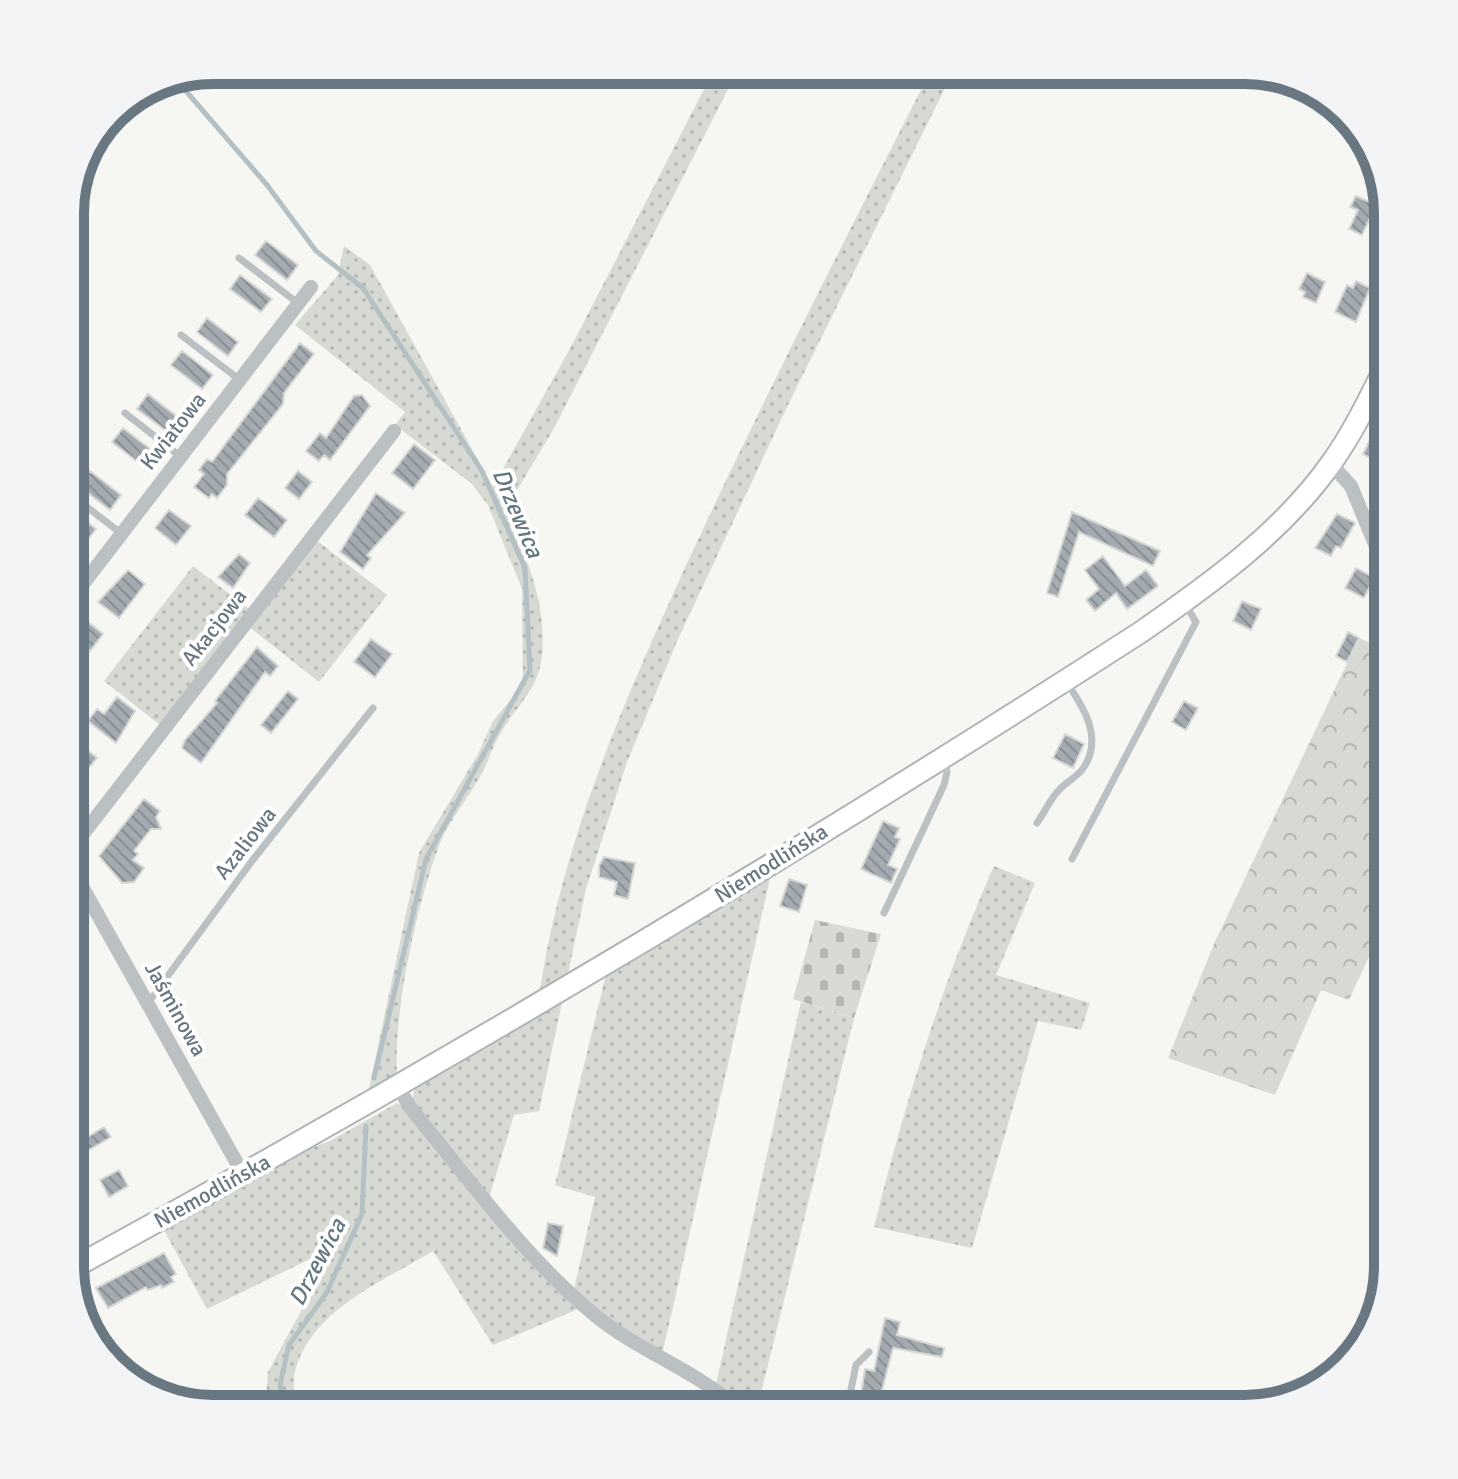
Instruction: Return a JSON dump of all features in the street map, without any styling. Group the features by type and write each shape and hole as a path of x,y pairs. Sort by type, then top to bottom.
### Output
{"main road":[{"name":"Niemodlińska","path":"84,1262 398,1087 662,931 1065,681 1184,602 1278,524 1331,464 1374,386"}],"street":[{"name":"Kwiatowa","path":"84,583 311,287"},
{"name":"Akacjowa","path":"84,833 394,431"},
{"path":"1331,464 1351,486 1374,542"},
{"name":"Jaśminowa","path":"84,890 243,1174"},
{"path":"398,1087 412,1110 562,1285 598,1318 691,1371 722,1395"}],"lane":[{"path":"239,258 299,304"},
{"path":"181,335 240,380"},
{"path":"125,413 181,457"},
{"path":"84,505 122,534"},
{"path":"1072,859 1196,622 1184,602"},
{"path":"1037,823 1058,790 1080,772 1091,756 1093,741 1090,725 1065,681"},
{"name":"Azaliowa","path":"148,1003 252,861 373,708"},
{"path":"884,913 944,785 947,772 943,757"},
{"path":"850,1395 856,1365 869,1352"}],"green space":[{"path":"707,84 731,84 553,430 505,510 528,565 539,603 543,642 541,662 529,692 499,736 481,775 440,843 408,958 399,1021 397,1076 368,1093 419,853 478,754 493,721 523,685 522,589 488,505 472,484 395,425 405,412 295,325 338,275 344,246 370,265 493,487 572,345"},
{"path":"924,84 947,84 787,407 678,639 627,762 586,889 539,1111 514,1115 488,1201 573,1294 595,1197 555,1185 609,962 774,861 662,1355 585,1306 493,1345 433,1251 351,1299 317,1330 304,1349 295,1371 294,1395 266,1395 268,1372 314,1287 312,1258 207,1309 159,1221 243,1174 330,1141 397,1103 411,1110 414,1090 426,1070 538,1004 561,891 615,728 684,570 805,319"},
{"path":"311,536 387,595 319,682 244,623 164,728 104,681 193,566 253,612"},
{"path":"1359,638 1374,645 1374,946 1349,1000 1321,990 1275,1095 1168,1058 1214,944"},
{"path":"994,866 1035,883 996,975 1090,1003 1081,1030 1038,1021 972,1248 874,1227 926,1044"},
{"path":"815,920 881,934 854,1018 793,999"},
{"path":"801,1002 854,1018 760,1395 722,1395 715,1389"}],"building":[{"path":"1356,196 1373,204 1374,210 1362,235 1349,229 1358,210 1350,207"},
{"path":"266,241 298,265 287,280 255,255"},
{"path":"1307,273 1325,282 1316,303 1303,297 1305,292 1299,289"},
{"path":"240,275 272,299 261,312 230,289"},
{"path":"1356,281 1370,288 1356,322 1335,312 1347,285 1353,288"},
{"path":"207,318 238,342 228,356 197,332"},
{"path":"300,343 314,354 284,393 283,404 227,474 227,485 217,498 212,494 209,498 194,487 204,474 199,470 207,459 212,462"},
{"path":"182,351 213,375 202,389 171,365"},
{"path":"148,394 180,419 169,433 137,409"},
{"path":"362,395 370,406 330,460 324,455 319,461 306,451 320,433 326,438 354,396"},
{"path":"123,428 154,452 143,466 112,442"},
{"path":"1372,436 1374,437 1374,460 1363,454"},
{"path":"414,444 435,460 413,489 392,473"},
{"path":"90,471 121,495 110,510 84,490 84,478"},
{"path":"298,471 312,482 299,499 285,488"},
{"path":"376,493 405,513 367,555 371,558 363,569 340,552"},
{"path":"258,498 287,520 274,537 245,515"},
{"path":"169,510 191,526 176,545 155,528"},
{"path":"1072,512 1160,551 1153,566 1079,532 1058,597 1047,593"},
{"path":"1337,514 1355,523 1341,548 1336,546 1331,556 1315,548"},
{"path":"84,520 96,529 84,542"},
{"path":"239,554 250,563 233,588 218,577"},
{"path":"1103,556 1125,586 1146,570 1158,586 1127,609 1116,593 1095,611 1086,600 1099,589 1085,570"},
{"path":"1356,568 1374,578 1364,598 1345,588"},
{"path":"128,570 145,584 119,618 98,602"},
{"path":"1242,601 1261,609 1251,630 1233,621"},
{"path":"84,619 103,634 90,651 85,647"},
{"path":"1348,632 1359,638 1347,662 1336,656"},
{"path":"371,639 392,654 375,677 354,662"},
{"path":"257,647 278,666 270,676 265,672 201,763 182,748 185,740 217,703 215,701"},
{"path":"288,691 298,699 271,733 261,725"},
{"path":"117,697 135,711 116,743 88,721 97,709 104,714"},
{"path":"1184,701 1198,708 1186,730 1172,722"},
{"path":"1065,734 1084,744 1073,768 1053,758"},
{"path":"86,749 97,758 84,773"},
{"path":"144,799 160,811 156,817 161,829 151,829 134,851 138,854 133,860 144,868 134,882 122,883 99,856"},
{"path":"883,821 899,828 895,837 900,839 888,865 897,869 891,883 861,869"},
{"path":"604,857 635,863 628,899 614,895 617,882 599,877 599,866"},
{"path":"789,879 807,885 799,912 780,906"},
{"path":"104,1127 111,1137 87,1151 84,1139"},
{"path":"119,1170 128,1186 109,1197 100,1180"},
{"path":"548,1223 563,1226 557,1256 543,1248"},
{"path":"164,1253 176,1274 171,1277 174,1282 162,1288 161,1285 148,1290 146,1287 108,1308 96,1288"},
{"path":"885,1318 900,1322 897,1335 944,1348 942,1357 893,1348 881,1395 861,1395 865,1369 874,1371"}],"waterway":[{"name":"Drzewica","path":"183,88 267,185 316,251 363,288 482,471 525,568 530,670 426,859 374,1078"},
{"name":"Drzewica","path":"281,1395 280,1384 289,1345 327,1292 362,1214 366,1126"}]}
